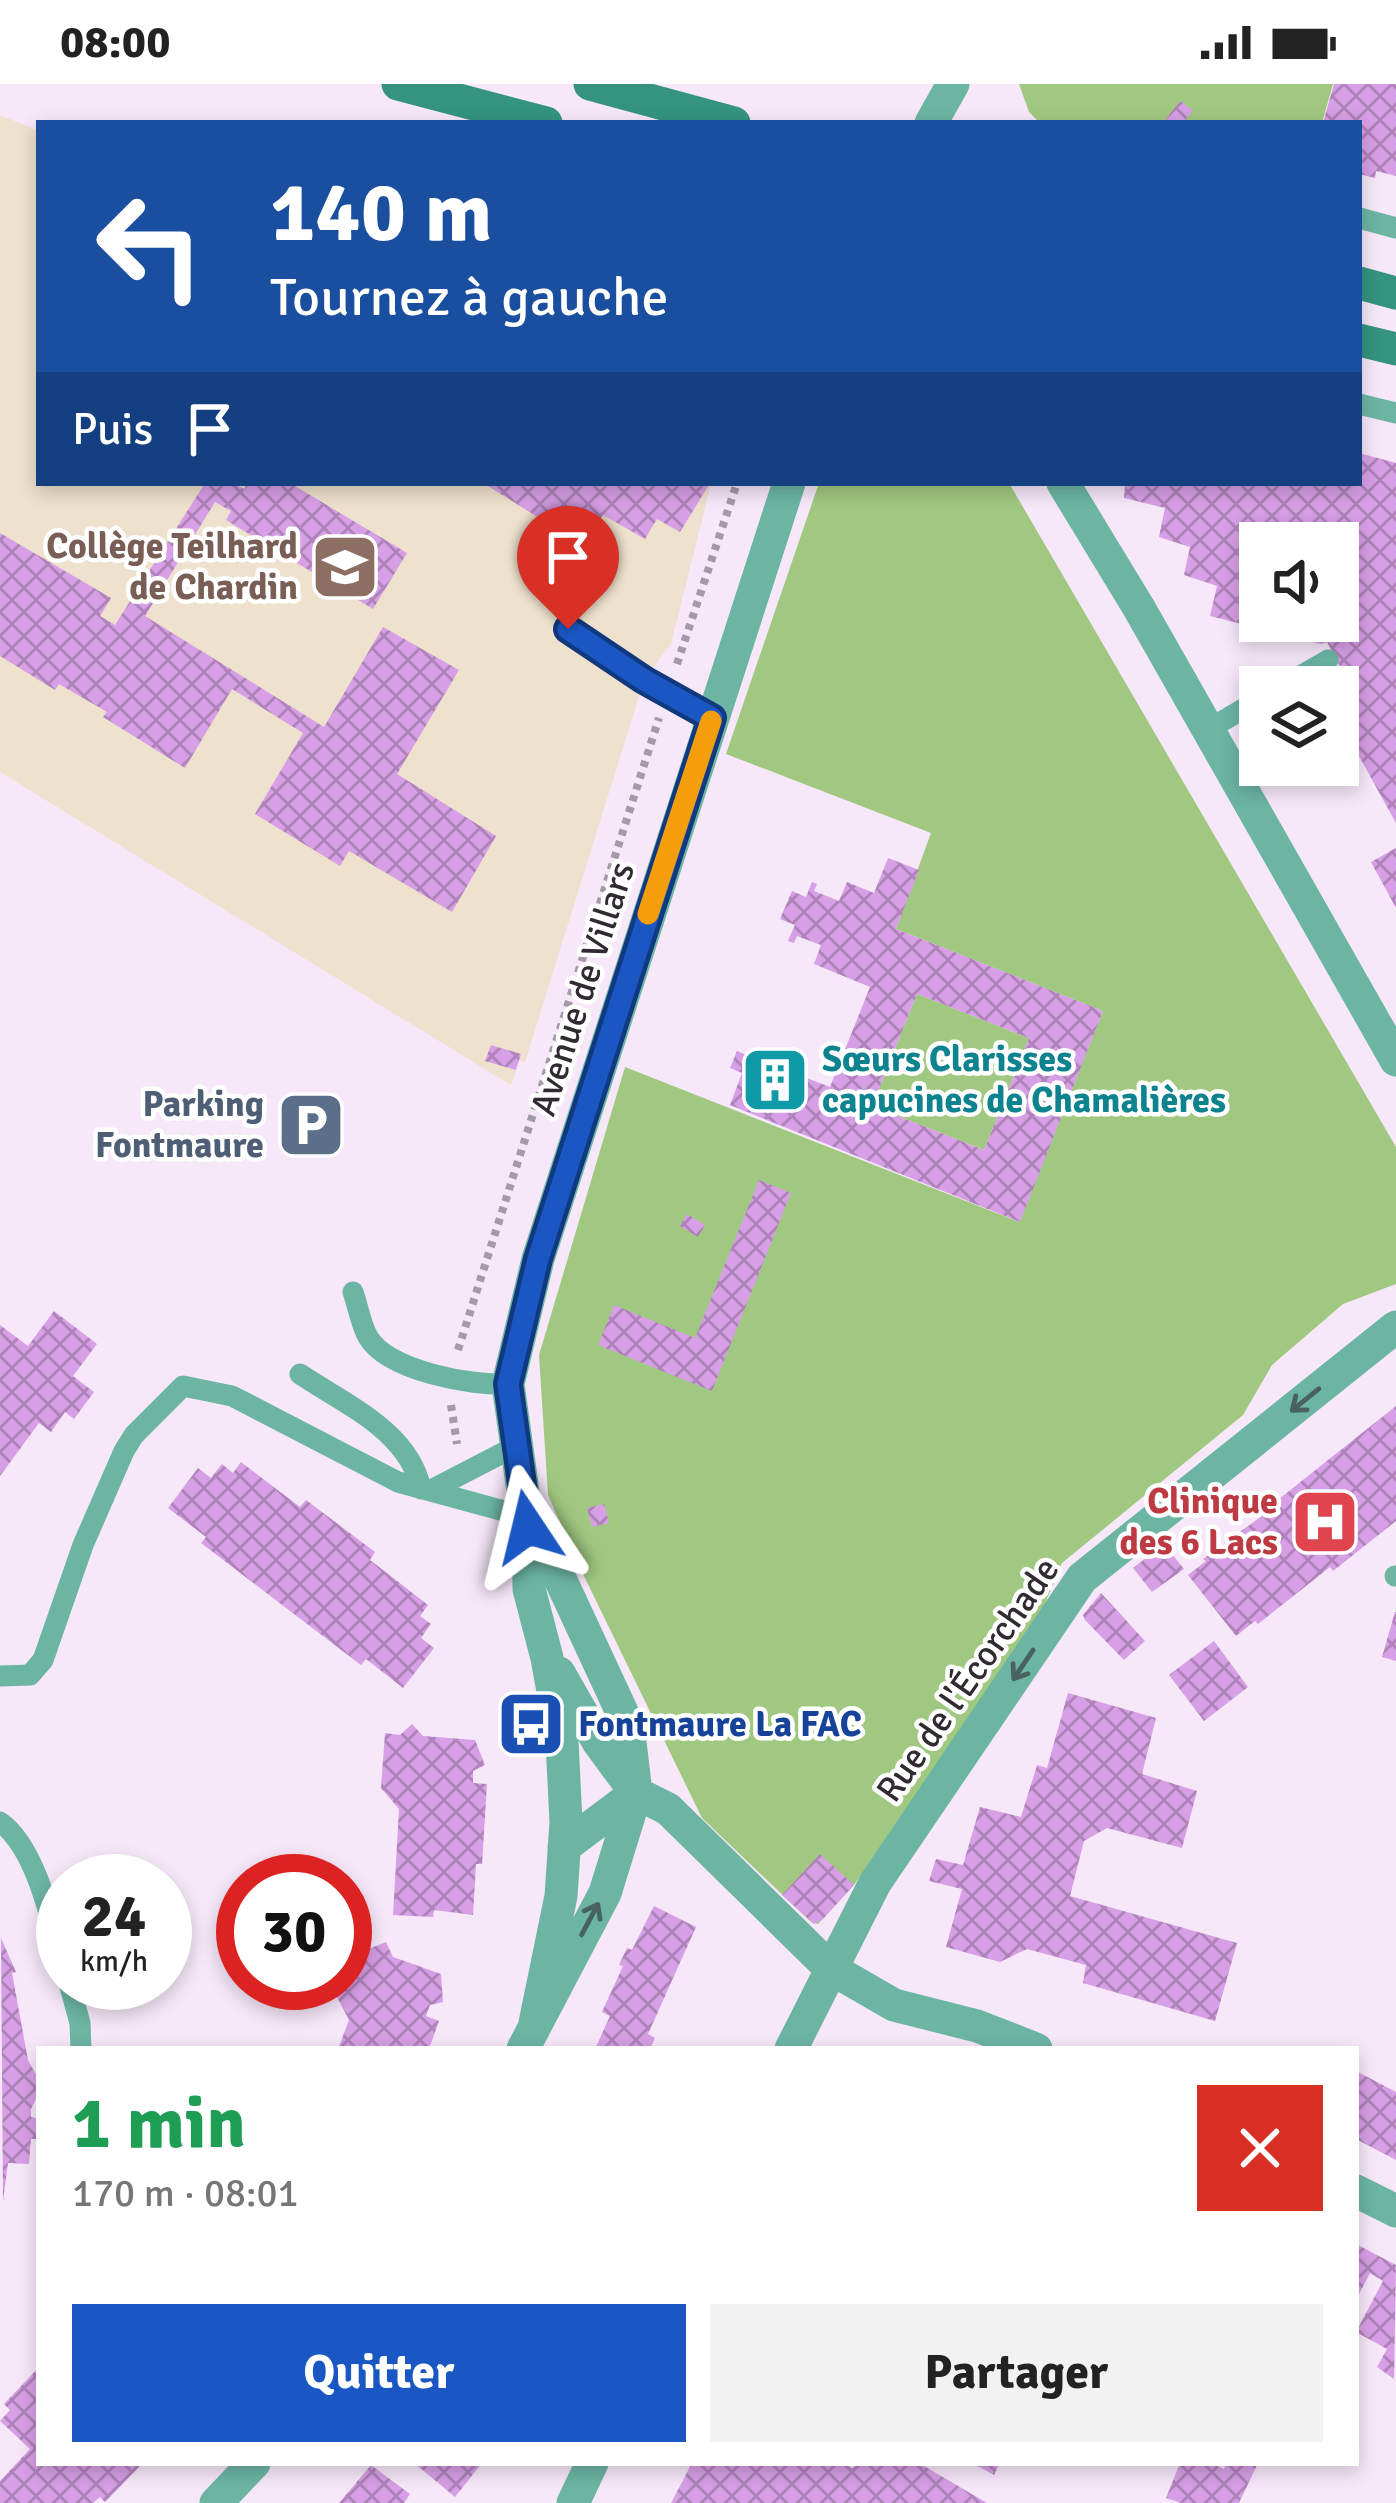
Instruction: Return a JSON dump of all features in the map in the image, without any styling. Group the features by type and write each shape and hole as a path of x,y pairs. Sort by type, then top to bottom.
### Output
{"main road":[{"path":"398,84 535,120"},
{"path":"590,84 723,120"},
{"path":"1362,284 1396,293"},
{"path":"1362,341 1396,349"}],"street":[{"path":"933,120 953,84"},
{"path":"953,84 960,120"},
{"name":"Avenue de Villars","path":"529,2036 561,1896 562,1741 529,1589 528,1527 508,1384 538,1259 788,486"},
{"path":"1065,486 1396,1060"},
{"name":"Rue de l'Écorchade","path":"792,2046 875,1883 1082,1578 1396,1327"},
{"name":"Avenue de Villars","path":"528,1527 556,1570 628,1725 636,1793 604,1893 529,2036"},
{"path":"547,1658 636,1793 668,1809 830,1968 893,2005 977,2026 1028,2046"},
{"path":"564,1847 636,1793"},
{"path":"1359,2192 1396,2211"},
{"path":"216,2503 251,2466"}],"lane":[{"path":"1362,219 1396,228"},
{"path":"1362,405 1396,413"},
{"path":"568,629 712,718"},
{"path":"1318,666 1328,660"},
{"path":"1209,729 1239,711"},
{"path":"353,1292 369,1339 385,1353 449,1378 481,1385 508,1384"},
{"path":"300,1374 394,1437 416,1464 427,1489"},
{"path":"0,1676 30,1675 43,1660 83,1545 124,1451 183,1386 232,1396 377,1472 508,1512 528,1527"},
{"path":"427,1489 514,1447"},
{"path":"0,1822 16,1833 36,1880"},
{"path":"76,2010 81,2046"}],"path":[{"path":"464,1470 453,1432 449,1378 616,842 736,486"}],"shaded area":[{"name":"Collège Teilhard de Chardin","path":"0,115 36,130 36,486 710,486 671,644 644,680 525,1062 519,1061 511,1085 0,772"}],"green space":[{"path":"1019,84 1333,84 1323,120 1037,120"},
{"path":"818,486 1011,486 1396,1147 1396,1284 1343,1304 1272,1365 1243,1415 1062,1563 1042,1611 854,1885 818,1924 702,1818 548,1495 539,1355 625,1067 1019,1222 1103,1011 896,929 931,833 726,754"},
{"path":"917,994 1029,1038 984,1150 872,1106"}],"building":[{"path":"1334,84 1396,84 1396,176 1376,171 1375,178 1362,175 1362,120 1324,120"},
{"path":"1180,101 1193,110 1185,120 1165,120"},
{"path":"1362,454 1396,463 1396,823 1359,756 1359,666 1340,666 1327,642 1359,642 1359,522 1239,522 1239,623 1210,616 1217,586 1184,575 1190,547 1159,537 1165,508 1124,498 1125,486 1362,486"},
{"path":"203,486 295,486 407,553 373,609 226,520 231,511 215,502 145,616 324,727 383,627 459,670 397,774 496,836 452,912 349,851 340,866 255,814 303,733 232,689 185,768 103,717 107,712 59,684 55,690 0,656 0,533 111,598 100,616 115,625"},
{"path":"488,486 708,486 680,532 657,519 645,539 603,515 584,546"},
{"path":"1396,848 1396,908 1371,862"},
{"name":"Sœurs Clarisses capucines de Chamalières","path":"888,858 919,870 896,929 1103,1011 1020,1222 730,1105 742,1073 730,1068 737,1051 830,1087 870,987 814,964 821,945 797,936 794,943 788,941 795,925 780,919 792,891 806,897 812,882 817,884 814,891 839,901 847,882 874,893","holes":["917,994 1029,1038 984,1150 872,1106"]},
{"path":"491,1045 521,1054 516,1070 485,1061"},
{"path":"759,1180 791,1193 712,1391 598,1345 614,1305 695,1338"},
{"path":"687,1214 705,1225 698,1237 680,1226"},
{"path":"54,1311 97,1344 73,1376 94,1392 74,1419 65,1412 51,1432 39,1423 0,1476 0,1325 28,1346"},
{"name":"Clinique des 6 Lacs","path":"1396,1406 1396,1521 1333,1571 1330,1567 1236,1636 1188,1575"},
{"path":"241,1462 300,1507 306,1500 375,1552 370,1560 428,1605 420,1616 431,1624 421,1638 434,1648 403,1688 366,1659 361,1665 201,1543 206,1537 168,1508 198,1468 211,1478 222,1464 233,1473"},
{"path":"604,1504 609,1523 592,1527 587,1508"},
{"path":"1164,1544 1184,1569 1152,1592 1133,1568"},
{"path":"1101,1593 1145,1641 1124,1660 1083,1615"},
{"path":"1396,1612 1396,1661 1382,1657"},
{"path":"1214,1641 1248,1687 1204,1721 1169,1675"},
{"path":"1068,1693 1156,1718 1142,1774 1197,1791 1182,1848 1107,1828 1084,1841 1070,1896 1237,1943 1215,2021 1083,1983 1086,1965 1027,1949 1000,1962 946,1947 962,1889 929,1881 936,1859 963,1865 980,1807 1021,1817 1037,1765 1047,1768"},
{"path":"412,1724 423,1736 475,1740 485,1765 473,1771 473,1783 487,1784 473,1915 434,1910 433,1917 393,1915 399,1809 381,1788 385,1733 400,1735"},
{"path":"820,1854 854,1885 814,1924 782,1895"},
{"path":"654,1906 696,1927 648,2034 655,2038 651,2046 596,2046 610,2016 602,2012 623,1966 619,1965 627,1948 632,1950"},
{"path":"1,1938 16,1972 12,1973 28,2060 36,2075 31,2117 36,2118 36,2139 31,2139 29,2164 8,2163 3,2201"},
{"path":"386,1942 393,1957 441,1974 443,2002 430,2005 426,2016 439,2021 430,2046 339,2046 349,2020 344,2010 372,2010 372,1948"},
{"path":"1359,2073 1396,2092 1396,2160 1359,2141"},
{"path":"1359,2246 1396,2265 1394,2379 1377,2367 1387,2349 1359,2334 1383,2281 1370,2273 1359,2294"},
{"path":"36,2370 36,2466 140,2466 105,2502 100,2497 93,2503 0,2503 0,2481 30,2449 0,2421 10,2410 4,2404"},
{"path":"370,2466 410,2494 404,2503 339,2503"},
{"path":"418,2466 480,2466 455,2497"},
{"path":"690,2466 924,2466 987,2503 671,2503"},
{"path":"978,2466 998,2466 994,2475"},
{"path":"1179,2466 1257,2466 1239,2503 1181,2503 1166,2498"}],"slow traffic":[{"path":"648,914 711,721"}],"place":[{"name":"Collège Teilhard de Chardin","path":"345,567"},
{"name":"Sœurs Clarisses capucines de Chamalières","path":"775,1080"},
{"name":"Parking Fontmaure","path":"311,1125"},
{"name":"Clinique des 6 Lacs","path":"1325,1522"},
{"name":"Fontmaure La FAC","path":"531,1724"}],"route":[{"path":"528,1527 508,1384 518,1330 712,718 568,629"}]}
